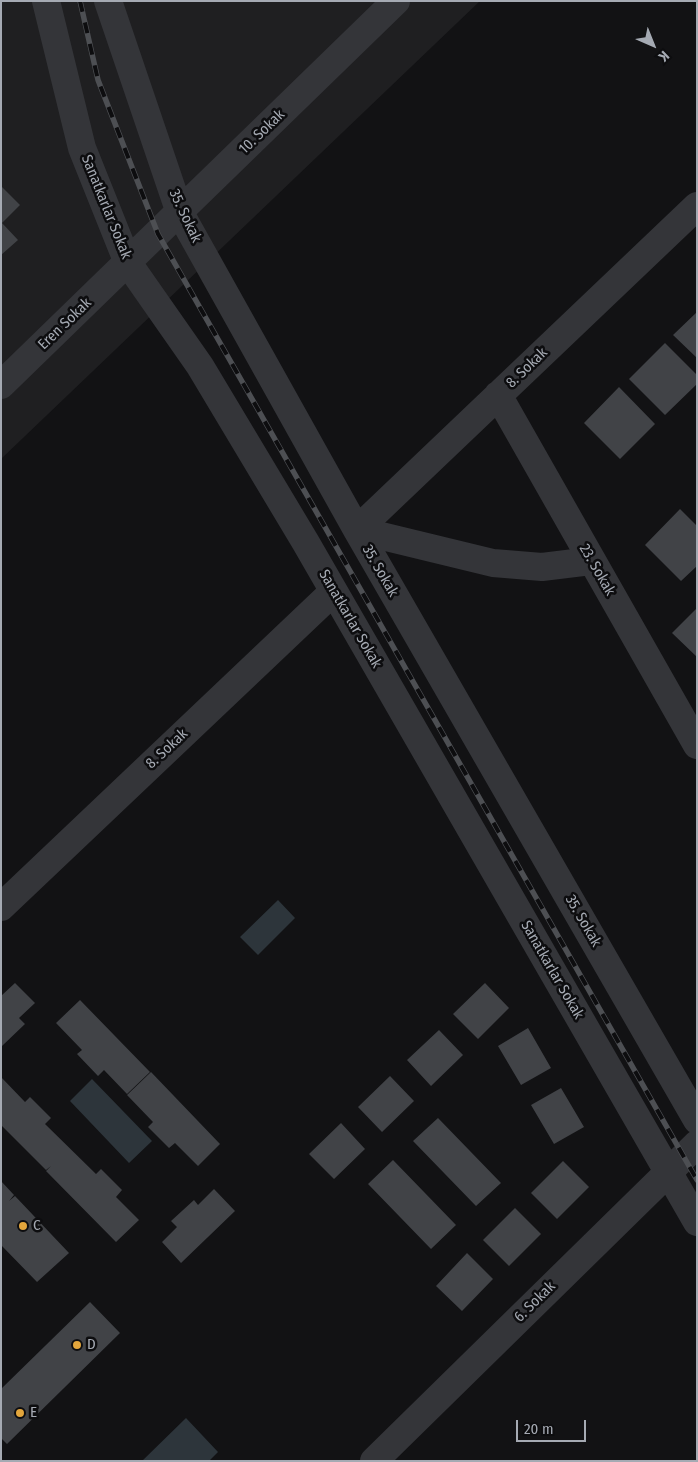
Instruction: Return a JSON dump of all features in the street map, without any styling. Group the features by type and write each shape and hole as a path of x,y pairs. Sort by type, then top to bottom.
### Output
{"street":[{"name":"Sanatkarlar Sokak","path":"46,1 82,148 128,263 200,366 301,534 697,1222"},
{"name":"35. Sokak","path":"108,1 180,213 357,530 697,1120"},
{"name":"10. Sokak","path":"128,263 396,1"},
{"name":"8. Sokak","path":"357,530 697,206"},
{"name":"Eren Sokak","path":"1,385 128,263"},
{"name":"23. Sokak","path":"498,395 697,745"},
{"path":"357,530 493,563 542,567 592,560"},
{"name":"8. Sokak","path":"1,906 333,592"},
{"name":"6. Sokak","path":"374,1461 697,1144"}],"shaded area":[{"path":"1,1 480,1 1,459"},
{"path":"278,900 295,918 258,955 240,937"},
{"path":"92,1079 152,1141 129,1163 70,1101"},
{"path":"186,1418 218,1452 209,1461 142,1461"}],"building":[{"path":"1,186 20,205 2,223 18,240 1,255"},
{"path":"697,312 697,358 673,335"},
{"path":"665,343 697,375 697,384 665,415 629,379"},
{"path":"619,387 655,424 620,459 584,423"},
{"path":"680,509 697,526 697,566 681,581 645,545"},
{"path":"697,608 697,657 672,633"},
{"path":"15,983 35,1003 19,1018 25,1024 2,1046 1,996"},
{"path":"485,983 509,1008 478,1039 453,1014"},
{"path":"80,1000 150,1072 127,1094 104,1070 98,1076 77,1054 82,1050 56,1023"},
{"path":"528,1028 551,1068 521,1085 498,1046"},
{"path":"439,1030 463,1055 431,1086 407,1060"},
{"path":"151,1072 220,1144 198,1166 175,1143 169,1148 148,1127 153,1122 127,1095"},
{"path":"390,1076 414,1101 382,1132 358,1107"},
{"path":"1,1077 25,1102 30,1097 51,1118 45,1124 96,1174 101,1169 122,1190 116,1197 139,1220 116,1242 46,1171 51,1166 46,1170 1,1125"},
{"path":"561,1088 584,1127 554,1144 531,1105"},
{"path":"438,1118 501,1183 476,1206 413,1141"},
{"path":"341,1123 365,1149 334,1179 309,1154"},
{"path":"393,1160 456,1225 431,1249 368,1184"},
{"path":"563,1161 589,1187 557,1219 531,1193"},
{"name":"C","path":"1,1181 14,1195 9,1201 15,1196 69,1253 37,1282 1,1245"},
{"path":"214,1189 235,1211 181,1263 162,1242 177,1227 171,1221 194,1200 198,1205"},
{"path":"515,1208 541,1234 509,1266 483,1240"},
{"path":"467,1253 493,1279 462,1311 436,1286"},
{"path":"90,1302 120,1333 7,1444 1,1438 1,1389"}],"railway":[{"path":"80,1 98,80 158,234 697,1180"}],"place":[{"name":"C","path":"23,1226"},
{"name":"D","path":"77,1345"},
{"name":"E","path":"20,1413"}]}
